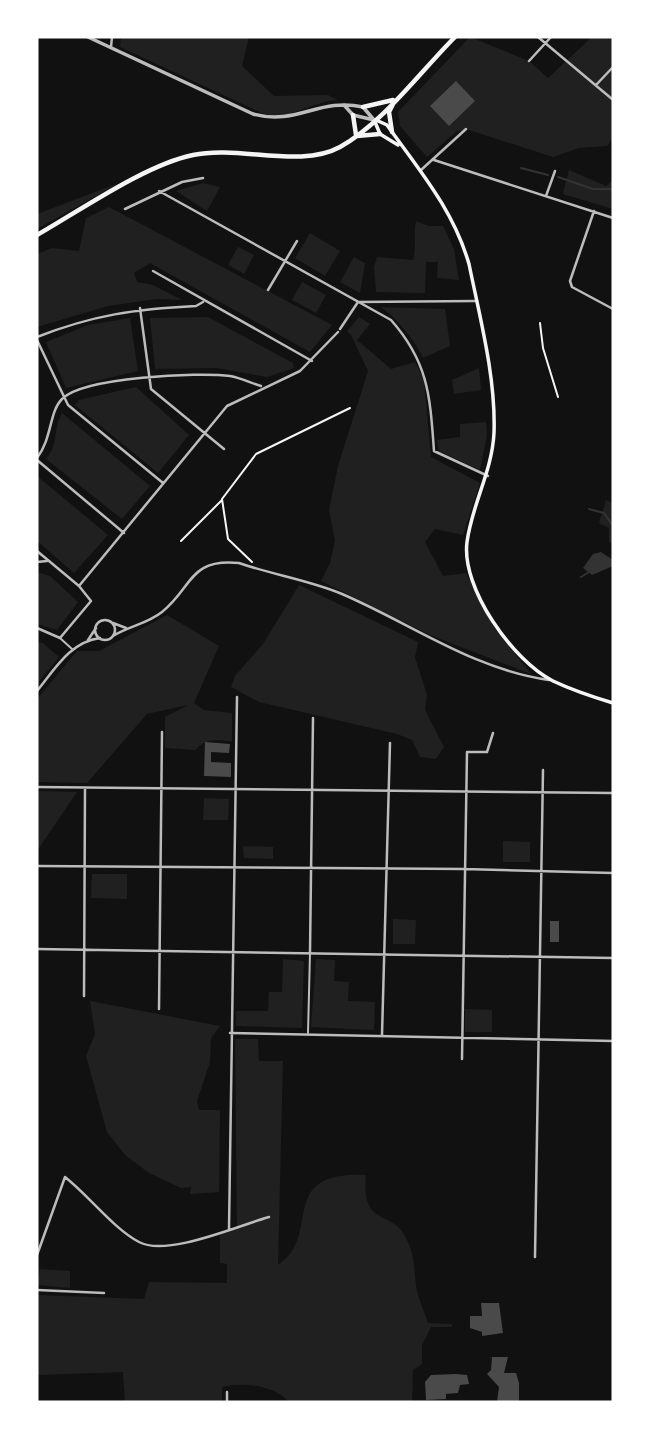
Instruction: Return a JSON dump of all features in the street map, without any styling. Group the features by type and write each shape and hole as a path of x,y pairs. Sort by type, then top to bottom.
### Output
{"main road":[{"path":"37,235 154,170 191,155 238,151 305,157 323,154 356,136 455,37"},
{"path":"363,107 394,100"},
{"path":"392,132 389,112 394,100"},
{"path":"353,115 356,136"},
{"path":"374,120 387,125 400,146 421,170 459,231 470,264 493,410 492,453 488,476 467,540 469,572 484,605 509,643 527,663 552,681 613,704"},
{"path":"374,120 380,134"},
{"path":"356,136 380,134 400,146"}],"street":[{"path":"88,37 228,103 267,118 293,117 321,106 343,104 363,107 374,120"},
{"path":"111,47 113,37"},
{"path":"538,37 612,99"},
{"path":"529,61 551,37"},
{"path":"596,86 613,67"},
{"path":"343,104 353,115 374,120"},
{"path":"421,170 466,129"},
{"path":"435,160 613,218"},
{"path":"546,196 555,171"},
{"path":"125,209 159,191 203,178"},
{"path":"159,191 391,320 411,342 427,378 434,452 488,476"},
{"path":"594,211 570,281 572,287 613,309"},
{"path":"268,290 297,241"},
{"path":"153,271 312,362"},
{"path":"358,302 477,301"},
{"path":"163,482 63,397 37,338 83,319 140,309 196,306 205,302"},
{"path":"79,586 227,406 300,371 312,362 339,331 358,302"},
{"path":"140,309 151,388 224,449"},
{"path":"124,533 37,459 44,449 56,408 63,397 114,382 185,374 232,376 264,386"},
{"path":"37,551 79,586 91,601 60,638 37,628"},
{"path":"37,562 48,561"},
{"path":"37,691 72,649 88,640 113,636 126,628 145,623 163,611 192,575 206,566 222,561 239,563 345,596 473,660 518,676 552,681"},
{"path":"88,640 104,620 126,628"},
{"path":"113,624 113,636"},
{"path":"96,628 100,638"},
{"path":"229,1229 230,1033 238,790 237,697"},
{"path":"310,952 313,718"},
{"path":"159,1009 162,732"},
{"path":"462,1059 467,752 487,752 493,733"},
{"path":"382,1035 390,743"},
{"path":"535,1257 543,770"},
{"path":"37,787 613,793"},
{"path":"84,996 85,788"},
{"path":"37,866 464,869 613,873"},
{"path":"37,949 613,958"},
{"path":"230,1033 613,1041"},
{"path":"37,1255 65,1177 137,1241 153,1248 187,1244 269,1217"},
{"path":"37,1290 104,1293"},
{"path":"227,1392 227,1402"}],"lane":[{"path":"60,638 72,649"},
{"path":"308,1033 310,952"}],"path":[{"path":"540,323 543,348 558,397"},
{"path":"181,541 222,499 256,454 350,408"},
{"path":"222,499 228,539 263,572"}],"shaded area":[{"path":"121,37 249,37 242,66 274,96 328,95 337,100 285,115 266,115 120,47"},
{"path":"470,37 529,61 548,78 592,37 613,37 613,138 607,146 579,148 553,157 466,129 456,132 427,157 400,126 398,112"},
{"path":"569,170 606,186 613,180 613,209 563,194"},
{"path":"119,183 37,229 37,214"},
{"path":"203,183 220,187 207,211 176,191"},
{"path":"109,207 332,325 310,352 150,263 134,273 137,282 153,285 182,300 157,299 108,306 37,327 37,254 52,248 79,251 86,218"},
{"path":"416,221 428,226 443,226 454,249 459,280 437,278 438,262 426,262 425,293 376,292 374,267 377,257 413,260"},
{"path":"310,233 340,251 325,276 295,258"},
{"path":"238,247 254,255 244,274 228,265"},
{"path":"354,257 365,263 360,293 340,282"},
{"path":"302,282 326,295 316,313 292,300"},
{"path":"381,307 445,309 450,346 423,358 405,330"},
{"path":"208,317 293,363 294,368 267,377 217,368 155,369 150,318"},
{"path":"359,317 370,324 357,340 391,369 415,362 424,380 431,457 480,483 463,535 435,529 425,542 443,576 466,573 493,626 531,674 430,635 321,581 330,563 335,541 329,510 338,466 368,371 347,331"},
{"path":"130,318 138,371 66,388 46,342 88,325"},
{"path":"479,368 481,390 454,394 452,380"},
{"path":"136,387 189,435 158,473 75,405 79,400"},
{"path":"62,413 150,486 122,519 46,459 53,447"},
{"path":"486,422 487,436 480,470 439,451 437,440 460,437 460,424"},
{"path":"37,476 108,535 74,573 37,541"},
{"path":"606,500 613,503 613,544 609,542 609,528 599,523"},
{"path":"601,552 613,560 613,566 592,575 583,568 593,554"},
{"path":"37,572 50,576 78,602 57,630 37,624"},
{"path":"299,585 418,642 415,657 427,695 425,710 444,747 436,759 420,757 412,740 397,734 259,702 231,687 235,676 263,644"},
{"path":"167,615 219,646 194,703 204,710 232,713 232,742 212,740 195,750 165,748 165,717 188,705 147,714 87,783 37,782 37,699 77,651 99,651"},
{"path":"37,642 43,643 59,657 37,684"},
{"path":"37,791 77,792 37,851"},
{"path":"204,798 229,799 228,820 203,820"},
{"path":"503,841 530,842 530,862 503,862"},
{"path":"243,846 273,847 273,859 244,858"},
{"path":"92,874 127,874 127,899 91,898"},
{"path":"393,919 416,920 415,944 393,944"},
{"path":"283,959 304,961 302,1028 236,1026 236,1011 268,1011 269,992 282,992"},
{"path":"316,959 335,960 334,981 349,982 348,1001 375,1002 374,1030 311,1027"},
{"path":"90,1001 220,1026 211,1038 210,1062 197,1101 199,1110 220,1110 219,1192 190,1194 191,1187 181,1188 149,1173 125,1155 107,1132 86,1056 95,1034"},
{"path":"465,1009 492,1010 492,1032 465,1032"},
{"path":"235,1039 258,1039 259,1061 283,1061 278,1265 291,1252 298,1238 310,1194 320,1183 338,1176 366,1175 368,1203 379,1216 400,1229 409,1244 417,1291 428,1323 452,1324 452,1327 431,1327 422,1345 422,1364 413,1370 412,1402 289,1402 267,1388 240,1385 222,1387 222,1402 125,1402 123,1372 37,1375 37,1295 144,1299 149,1282 227,1283 227,1264 220,1263 220,1235 237,1228"},
{"path":"40,1269 70,1271 70,1288 37,1285"}],"building":[{"path":"456,81 475,101 449,126 430,106"},
{"path":"205,742 230,744 229,753 211,752 211,762 231,763 231,777 204,776"},
{"path":"550,921 559,921 559,942 550,942"},
{"path":"481,1303 499,1303 503,1333 482,1336 482,1332 470,1328 470,1316 482,1316"},
{"path":"492,1357 508,1357 504,1373 516,1373 519,1402 497,1402 499,1387 487,1374 491,1370"},
{"path":"431,1375 467,1375 469,1384 460,1385 458,1393 446,1394 446,1399 426,1400 425,1382"}],"waterway":[{"path":"521,168 548,175"},
{"path":"558,177 593,189 613,189"},
{"path":"589,509 604,513 613,526"},
{"path":"581,577 589,572"}]}
